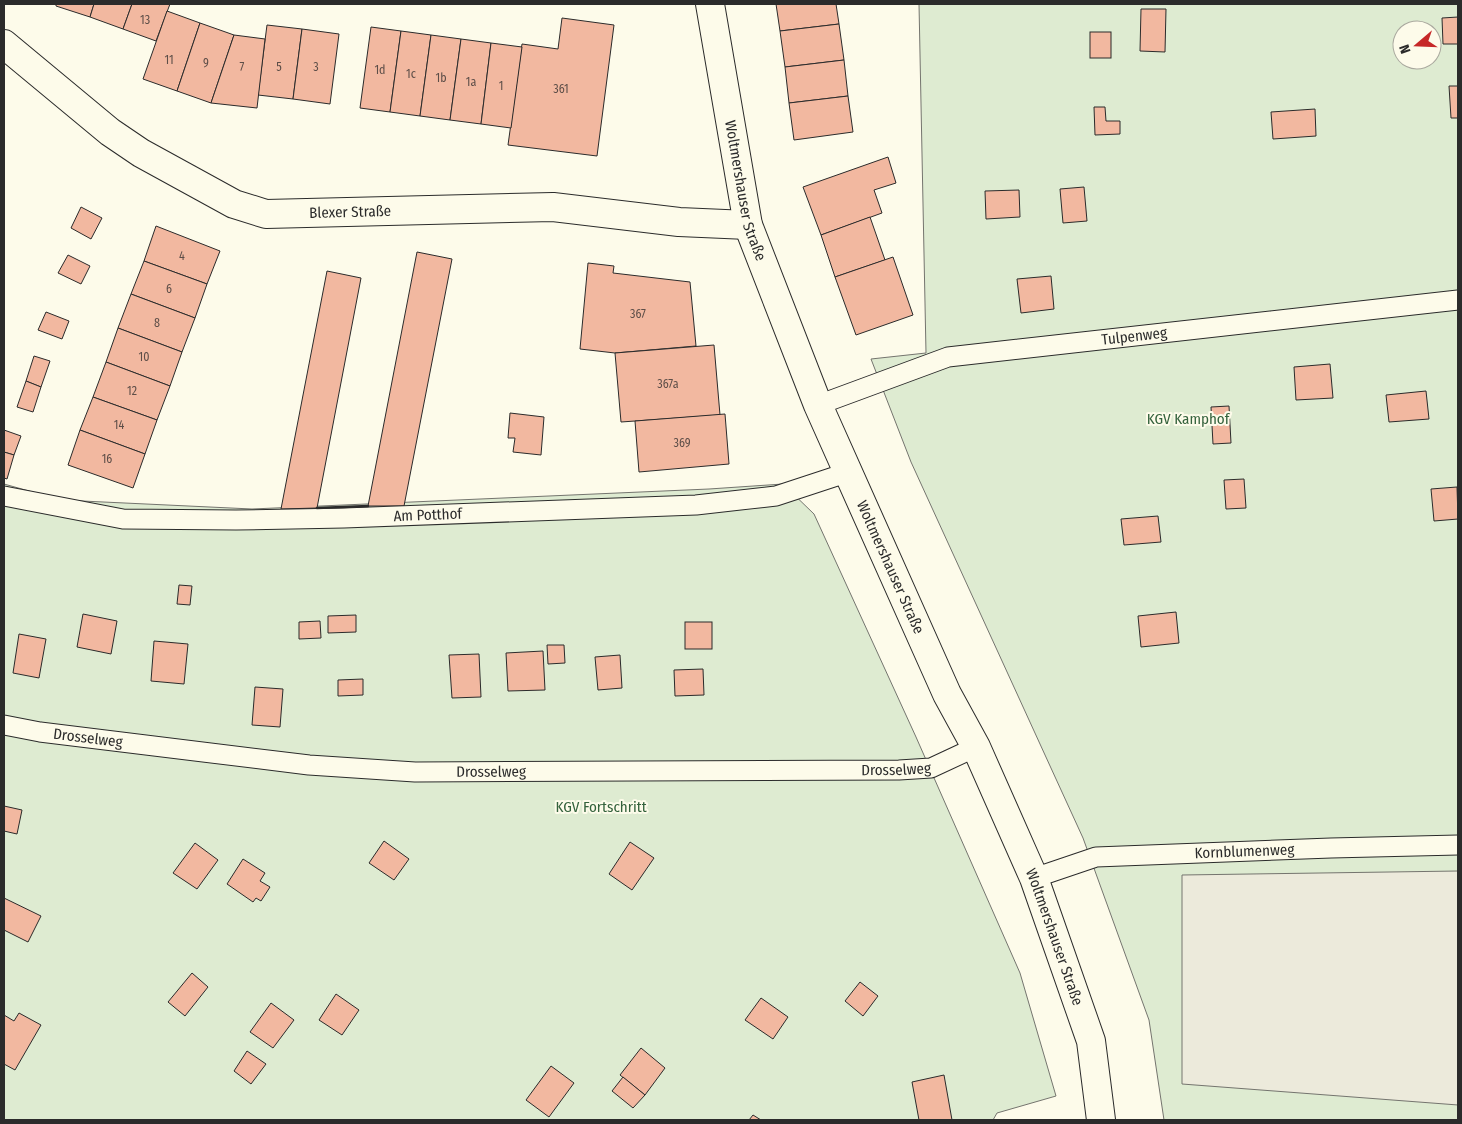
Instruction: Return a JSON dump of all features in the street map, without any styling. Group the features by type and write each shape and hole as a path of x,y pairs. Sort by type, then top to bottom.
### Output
{"street":[{"name":"Woltmershauser Straße","path":"710,4 748,225 818,405 947,694 976,747 1034,878 1091,1042 1100,1120"},
{"name":"Blexer Straße","path":"4,44 110,132 141,153 234,204 266,214 553,207 679,222 748,225"}],"lane":[{"name":"Tulpenweg","path":"818,405 948,357 1458,300"},
{"name":"Am Potthof","path":"4,496 122,519 236,520 354,517 696,506 776,496 849,472"},
{"name":"Drosselweg","path":"4,725 40,732 309,765 415,772 899,770 931,768 976,747"},
{"name":"Kornblumenweg","path":"1034,878 1096,857 1458,845"}],"green space":[{"name":"KGV Kamphof","path":"919,4 1458,4 1458,1120 1164,1120 1149,1020 1083,838 911,462 871,359 926,353"},
{"name":"KGV Fortschritt","path":"4,484 61,500 252,509 709,489 783,484 814,514 916,737 1020,973 1056,1096 997,1113 993,1120 4,1120"}],"shaded area":[{"path":"1458,871 1458,1105 1182,1084 1182,875"}],"building":[{"path":"56,4 94,4 90,17 56,6"},
{"path":"94,4 132,4 123,29 90,17"},
{"path":"132,4 170,4 156,41 123,29"},
{"path":"776,4 836,4 839,24 780,31"},
{"path":"1141,9 1166,9 1165,52 1140,51"},
{"path":"167,11 200,23 177,91 143,79"},
{"path":"1458,17 1458,44 1443,44 1442,18"},
{"path":"562,18 614,25 597,156 508,145 522,44 558,49"},
{"path":"200,23 234,35 211,103 177,91"},
{"path":"839,24 844,60 785,67 780,31"},
{"path":"267,25 302,29 293,99 258,95"},
{"path":"371,27 401,31 390,112 360,108"},
{"path":"302,29 339,34 330,104 293,99"},
{"path":"401,31 431,35 420,116 390,112"},
{"path":"1090,32 1111,32 1111,58 1090,58"},
{"path":"234,35 265,39 257,108 211,103"},
{"path":"431,35 461,39 450,120 420,116"},
{"path":"461,39 491,43 481,124 450,120"},
{"path":"491,43 522,47 511,128 481,124"},
{"path":"844,60 848,96 789,103 785,67"},
{"path":"1449,86 1458,86 1458,118 1451,118"},
{"path":"848,96 853,132 794,140 789,103"},
{"path":"1094,107 1105,107 1106,121 1120,121 1120,134 1095,135"},
{"path":"1315,109 1316,136 1273,139 1271,112"},
{"path":"888,157 896,183 874,190 882,213 821,235 803,187"},
{"path":"1084,187 1087,221 1063,223 1060,189"},
{"path":"1019,190 1020,217 986,219 985,191"},
{"path":"81,207 102,218 91,239 71,228"},
{"path":"870,217 885,260 835,277 821,235"},
{"path":"156,226 220,251 207,284 144,261"},
{"path":"417,252 452,259 404,506 368,506"},
{"path":"68,255 90,266 81,284 58,273"},
{"path":"893,257 913,315 856,335 835,277"},
{"path":"144,261 207,284 195,318 131,294"},
{"path":"588,263 614,266 613,273 690,282 696,346 615,353 580,349"},
{"path":"327,271 361,278 317,508 281,509"},
{"path":"1051,276 1054,309 1021,313 1017,279"},
{"path":"131,294 195,318 182,352 118,328"},
{"path":"46,312 69,321 62,339 38,330"},
{"path":"118,328 182,352 170,386 106,362"},
{"path":"714,345 720,415 621,422 615,353"},
{"path":"34,356 50,361 41,387 26,381"},
{"path":"106,362 170,386 157,420 93,397"},
{"path":"1330,364 1333,398 1296,400 1294,367"},
{"path":"26,381 41,387 33,412 17,407"},
{"path":"1426,391 1429,419 1389,422 1386,395"},
{"path":"93,397 157,420 145,454 80,430"},
{"path":"1229,406 1231,443 1213,444 1211,407"},
{"path":"510,413 544,417 541,455 513,452 515,438 508,438"},
{"path":"725,414 729,464 639,472 635,421"},
{"path":"4,430 21,436 14,455 4,452"},
{"path":"80,430 145,454 133,488 68,465"},
{"path":"4,452 14,455 7,479 4,478"},
{"path":"1244,479 1246,508 1226,509 1224,480"},
{"path":"1457,487 1458,519 1434,521 1431,489"},
{"path":"1158,516 1161,542 1124,545 1121,519"},
{"path":"179,585 192,586 190,605 177,604"},
{"path":"1176,612 1179,643 1141,647 1138,616"},
{"path":"83,614 117,621 111,654 77,647"},
{"path":"356,615 356,632 328,633 328,616"},
{"path":"320,621 321,638 299,639 299,622"},
{"path":"685,622 712,622 712,649 685,649"},
{"path":"19,634 46,639 39,678 13,673"},
{"path":"154,641 188,644 184,684 151,681"},
{"path":"547,645 564,645 565,663 548,664"},
{"path":"543,651 545,690 508,691 506,653"},
{"path":"479,654 481,697 452,698 449,655"},
{"path":"620,655 622,688 598,690 595,657"},
{"path":"703,669 704,695 675,696 674,670"},
{"path":"363,679 363,695 338,696 338,680"},
{"path":"255,687 283,689 280,727 252,725"},
{"path":"4,806 22,810 17,834 4,831"},
{"path":"384,841 409,859 394,880 369,863"},
{"path":"630,842 654,858 632,890 609,874"},
{"path":"195,843 218,860 197,889 173,873"},
{"path":"243,859 265,873 260,881 270,887 261,901 256,898 253,902 227,884"},
{"path":"4,898 41,916 28,942 4,930"},
{"path":"192,973 208,987 185,1016 168,1002"},
{"path":"860,982 878,996 863,1016 845,1001"},
{"path":"336,994 359,1010 342,1035 319,1020"},
{"path":"761,998 788,1017 773,1039 745,1020"},
{"path":"271,1003 294,1020 273,1048 250,1032"},
{"path":"19,1013 41,1025 15,1070 4,1064 4,1015 14,1021"},
{"path":"641,1048 665,1068 645,1095 620,1075"},
{"path":"247,1051 266,1064 251,1084 234,1071"},
{"path":"551,1066 574,1083 549,1117 526,1100"},
{"path":"944,1075 952,1120 919,1120 912,1082"},
{"path":"623,1077 645,1095 633,1108 612,1091"},
{"path":"753,1115 761,1120 749,1120"}],"wall":[{"path":"317,508 368,506"}]}
